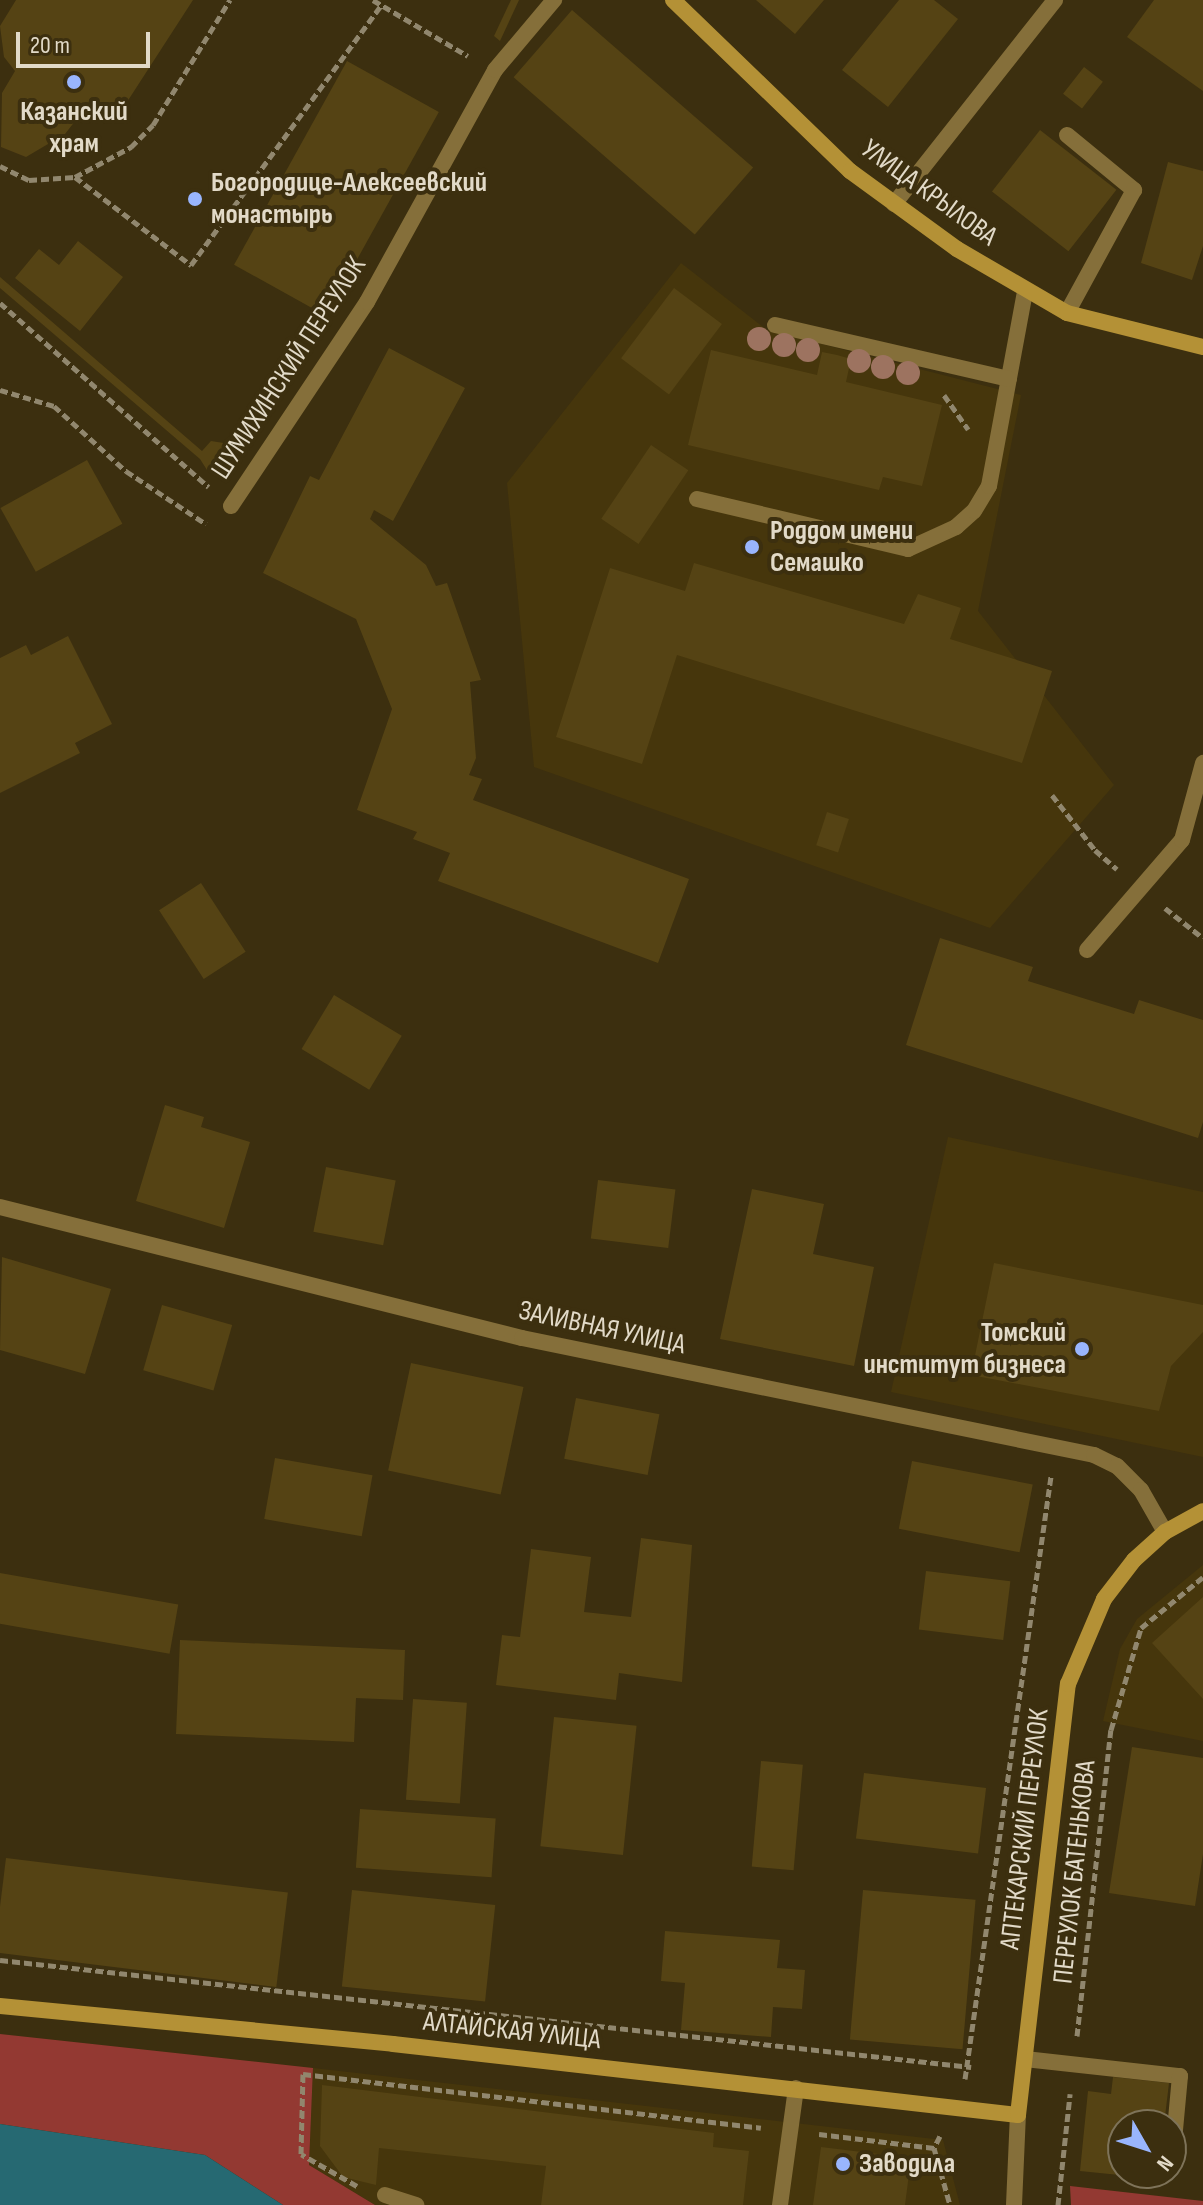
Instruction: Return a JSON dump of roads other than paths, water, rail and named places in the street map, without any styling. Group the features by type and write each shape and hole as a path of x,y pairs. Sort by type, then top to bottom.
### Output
{"main road":[{"name":"УЛИЦА КРЫЛОВА","path":"673,0 850,171 1025,291 1067,313 1203,347"},
{"name":"АПТЕКАРСКИЙ ПЕРЕУЛОК","path":"1018,2115 1068,1684 1104,1599 1134,1560 1165,1532 1203,1511"},
{"name":"АЛТАЙСКАЯ УЛИЦА","path":"0,2006 796,2088 1018,2115"}],"street":[{"name":"ШУМИХИНСКИЙ ПЕРЕУЛОК","path":"231,506 367,302 495,70 554,0"},
{"path":"894,204 1055,0"},
{"path":"1067,135 1134,190 1067,313"},
{"path":"697,499 908,549 928,544 974,511 989,486 1025,291"},
{"path":"775,325 1009,379"},
{"path":"1087,950 1182,840 1203,763"},
{"name":"ЗАЛИВНАЯ УЛИЦА","path":"0,1207 522,1338 1055,1447 1117,1466 1141,1490 1165,1532"},
{"path":"1025,2059 1180,2076 1177,2109"},
{"path":"780,2205 796,2088"},
{"name":"АПТЕКАРСКИЙ ПЕРЕУЛОК","path":"1014,2205 1018,2115"},
{"path":"385,2195 416,2205"}],"water":[{"path":"0,2124 205,2155 283,2205 0,2205"}],"place":[{"name":"Казанский храм","path":"74,82"},
{"name":"Богородице-Алексеевский монастырь","path":"195,199"},
{"name":"Роддом имени Семашко","path":"752,547"},
{"name":"Томский институт бизнеса","path":"1082,1349"},
{"name":"Заводила","path":"843,2164"}]}
